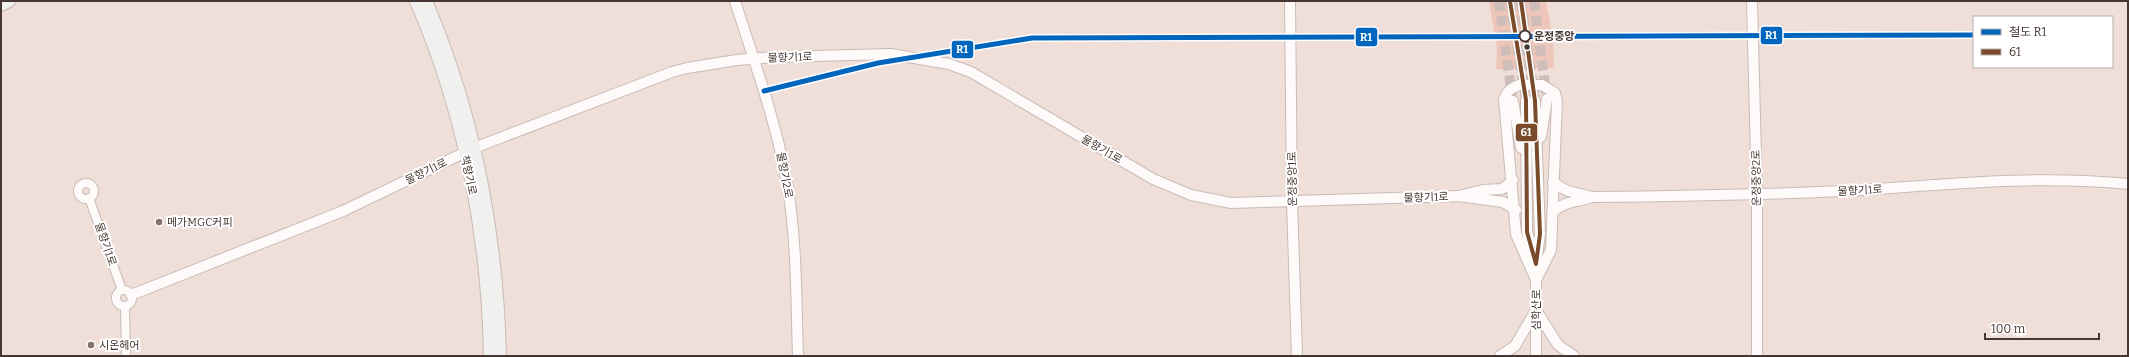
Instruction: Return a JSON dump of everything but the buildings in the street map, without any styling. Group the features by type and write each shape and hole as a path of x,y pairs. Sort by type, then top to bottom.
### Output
{"main road":[{"path":"1,5 9,1"},
{"name":"책향기로","path":"416,1 443,72 469,150 491,235 496,284 500,356"},
{"name":"책향기로","path":"426,1 455,79 469,150 482,237 487,287 490,356"}],"street":[{"name":"물향기2로","path":"735,1 776,132 787,182 793,227 798,356"},
{"name":"운정중앙1로","path":"1290,1 1292,202 1297,356"},
{"name":"운정중앙2로","path":"1752,1 1757,196 1757,356"},
{"name":"물향기1로","path":"131,295 343,211 469,150 672,72 753,58 891,54 949,64 971,72 1153,179 1176,190 1211,200 1231,203 1458,196"},
{"path":"1519,85 1542,85 1555,93 1557,101 1551,250 1536,280 1516,234 1516,210 1504,99 1512,87 1519,85"},
{"path":"1538,165 1547,99"},
{"path":"1531,100 1538,165 1540,234 1536,264 1527,232 1527,177 1531,100"},
{"path":"1513,101 1527,177"},
{"path":"1458,196 1483,190 1502,189 1512,180"},
{"name":"물향기1로","path":"1592,198 1757,196 1993,182 2094,181 2128,184"},
{"path":"1554,182 1568,193 1578,193 1592,198"},
{"path":"1458,196 1502,202 1516,210"},
{"name":"물향기1로","path":"90,198 122,290"},
{"path":"1552,213 1566,202 1578,202 1592,198"},
{"name":"심학산로","path":"1536,264 1536,356"},
{"path":"122,290 127,290 131,295 131,302 125,306 120,305 116,301 116,295 122,290"},
{"path":"125,306 126,356"},
{"path":"1500,356 1515,346 1536,310 1558,345 1574,356"}],"shaded area":[{"path":"1489,1 1546,1 1553,38 1554,68 1496,69 1497,48"}],"tunnel":[{"path":"1499,1 1512,96"},
{"path":"1510,1 1526,100"},
{"path":"1521,1 1535,101"},
{"path":"1534,1 1546,93"}],"rail line":[{"name":"R1","path":"764,91 878,63 1032,38 1973,35"}],"transit line":[{"name":"61","path":"1510,1 1526,100 1527,232 1536,264 1540,234 1535,101 1521,1"}],"place":[{"name":"운정중앙","path":"1525,36"},
{"name":"메가MGC커피","path":"159,222"},
{"name":"시온헤어","path":"91,345"}]}
